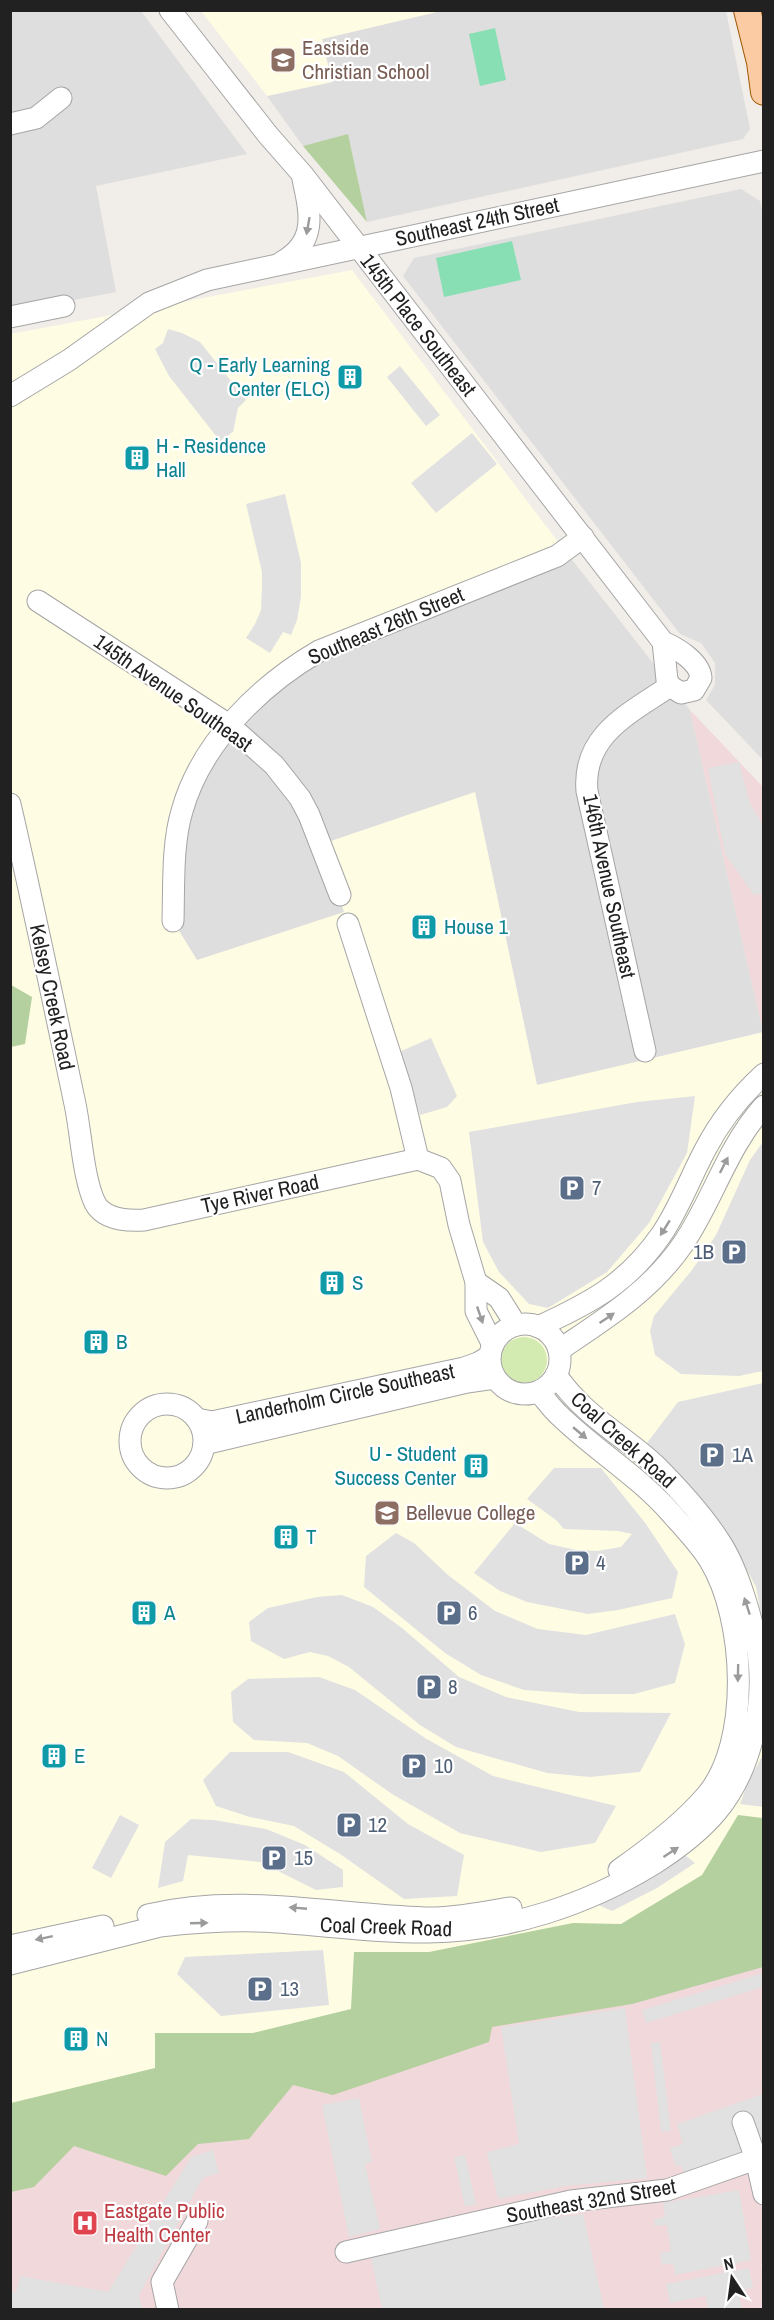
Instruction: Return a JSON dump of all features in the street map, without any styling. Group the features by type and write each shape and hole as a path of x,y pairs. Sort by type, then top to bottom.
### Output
{"main road":[{"path":"747,10 760,62 764,92"}],"street":[{"name":"145th Place Southeast","path":"170,10 268,135 303,175 663,642"},
{"path":"10,124 36,118 61,98"},
{"name":"Southeast 24th Street","path":"10,396 69,360 149,303 185,287 217,277 764,161"},
{"path":"278,264 292,256 308,234 310,218 303,175"},
{"path":"10,317 64,306"},
{"name":"Southeast 26th Street","path":"173,921 174,868 181,813 192,780 229,725 269,687 295,665 319,651 557,556 583,537"},
{"name":"145th Avenue Southeast","path":"38,601 229,725 274,765 300,798 309,815 340,895"},
{"path":"663,642 693,661 700,672 698,685 688,692 681,693 670,686 667,680 663,642"},
{"name":"146th Avenue Southeast","path":"645,1051 587,791 586,775 588,762 603,736 617,722 670,686"},
{"name":"Kelsey Creek Road","path":"10,804 76,1106 92,1191"},
{"path":"348,924 401,1088 418,1159 441,1168 450,1181 459,1225 476,1282 476,1311 491,1350 490,1367 495,1378 503,1387 514,1393 527,1394 539,1392 549,1385 556,1375 560,1359 559,1350 547,1332 538,1327 516,1325 507,1329 491,1350"},
{"path":"538,1327 604,1294 641,1260 674,1214 706,1147 723,1120 735,1103 764,1074"},
{"path":"559,1350 624,1306 656,1278 672,1260 684,1243 729,1156 764,1106"},
{"name":"Tye River Road","path":"92,1191 100,1210 110,1216 125,1221 144,1220 418,1159"},
{"path":"476,1282 499,1298 516,1325"},
{"name":"Landerholm Circle Southeast","path":"197,1419 212,1422 464,1368 478,1364 491,1350"},
{"name":"Coal Creek Road","path":"10,1964 180,1924 275,1922 428,1932 496,1925 546,1912 619,1885 677,1849 701,1830 733,1790 748,1755 756,1727 762,1677 750,1615 735,1570 721,1543 691,1504 655,1466 575,1398 556,1375"},
{"name":"Landerholm Circle Southeast","path":"204,1444 467,1382 495,1378"},
{"name":"Coal Creek Road","path":"10,1946 164,1911 216,1904 281,1906 428,1918 511,1908 579,1888 615,1873 682,1820 707,1796 718,1779 730,1752 735,1733 737,1699 738,1666 734,1631 719,1580 710,1561 669,1511 645,1486 559,1416 539,1392"},
{"path":"168,1404 182,1406 197,1419 203,1431 204,1444 199,1462 191,1470 171,1479 160,1478 140,1468 130,1449 129,1436 134,1423 143,1412 155,1406 168,1404"},
{"path":"743,2122 760,2157 764,2194"},
{"name":"Southeast 32nd Street","path":"346,2252 571,2201 667,2190 760,2157"},
{"path":"168,2310 162,2282 197,2221"}],"shaded area":[{"path":"11,11 141,11 247,154 96,186 116,292 11,312"},
{"name":"Eastside Christian School","path":"201,11 441,11 322,39 332,82 267,96"},
{"path":"441,11 726,11 750,129 743,139 367,222 348,135 303,146 267,96 332,82 322,39"},
{"path":"741,189 760,201 764,220 763,760 706,700 715,685 715,663 701,643 680,634 403,276 414,258"},
{"name":"Bellevue College","path":"352,270 565,551 295,665 192,780 173,921 197,960 344,912 322,844 475,792 537,1085 764,1032 763,1940 10,2118 10,334"},
{"path":"168,329 200,342 246,400 238,408 233,432 220,441 169,376 155,349 163,343"},
{"path":"400,366 440,415 426,426 387,377"},
{"path":"472,433 497,464 436,513 411,483"},
{"path":"285,494 301,563 301,597 297,620 291,635 283,632 270,653 246,638 261,610 262,572 246,504"},
{"path":"565,551 690,710 763,1032 537,1086 475,793 345,912 197,961 173,921 192,780 295,665"},
{"path":"690,710 763,787 763,1032"},
{"path":"739,762 750,803 763,826 763,893 754,895 725,854 708,768"},
{"path":"431,1038 457,1096 447,1107 420,1115 399,1052"},
{"name":"7","path":"695,1096 687,1153 649,1223 607,1272 548,1308 529,1304 499,1272 483,1242 469,1132 637,1102"},
{"name":"1B","path":"763,1142 763,1371 739,1376 681,1374 655,1355 650,1331 654,1316 692,1270 716,1235 750,1160"},
{"name":"1A","path":"763,1383 763,1625 756,1587 736,1549 718,1523 672,1467 647,1443 678,1402"},
{"name":"4","path":"554,1468 601,1468 646,1524 678,1572 672,1598 588,1614 527,1602 500,1591 474,1573 515,1523 549,1544 576,1550 597,1551 621,1547 632,1534 618,1531 564,1529 556,1520 527,1499"},
{"name":"6","path":"396,1533 414,1543 448,1575 495,1611 538,1629 586,1635 675,1614 685,1644 675,1683 634,1694 582,1694 524,1690 481,1675 445,1653 364,1587 366,1556"},
{"name":"8","path":"342,1595 373,1607 402,1628 459,1677 506,1697 579,1712 671,1713 640,1772 590,1777 547,1773 456,1747 420,1725 349,1667 328,1656 310,1652 284,1659 251,1641 249,1622 268,1608 317,1597"},
{"name":"10","path":"319,1677 355,1690 425,1738 493,1776 616,1806 595,1843 541,1852 460,1833 392,1794 338,1756 307,1743 254,1740 233,1722 231,1692 248,1679"},
{"name":"12","path":"230,1752 288,1752 344,1772 408,1824 464,1855 457,1896 404,1899 340,1854 294,1826 250,1817 216,1806 203,1780"},
{"path":"763,1755 763,1807 740,1804 749,1780"},
{"path":"120,1815 139,1825 111,1878 92,1868"},
{"name":"15","path":"191,1819 214,1820 266,1829 305,1845 343,1870 343,1887 316,1890 260,1862 188,1855 183,1881 158,1888 165,1842"},
{"path":"677,1849 695,1863 657,1888 612,1911 585,1899"},
{"path":"763,1940 764,2263 761,2264 764,2275 763,2309 11,2309 10,2118"},
{"name":"13","path":"323,1950 329,2005 221,2016 177,1974 185,1957"},
{"path":"763,1973 763,1987 646,2023 642,2010"},
{"path":"625,2008 647,2178 565,2186 498,2199 487,2152 519,2144 501,2027"},
{"path":"660,2042 671,2131 661,2132 651,2043"},
{"path":"763,2094 763,2147 685,2174 681,2165 676,2167 670,2148 683,2144 677,2124"},
{"path":"359,2098 372,2162 365,2164 380,2229 349,2237 322,2105"},
{"path":"213,2150 219,2173 205,2177 201,2181 139,2295 142,2309 11,2309 11,2292 16,2292 20,2276 108,2292 191,2157"},
{"path":"465,2155 476,2204 465,2207 454,2157"},
{"path":"739,2190 751,2260 675,2275 673,2263 662,2265 660,2253 671,2251 667,2225 655,2226 654,2219 665,2217 663,2203"},
{"path":"583,2214 604,2309 382,2309 371,2258 526,2221"},
{"path":"749,2268 753,2288 738,2291 742,2309 708,2309 706,2296 670,2303 666,2284"}],"green space":[{"path":"495,28 506,80 480,86 469,34"},
{"path":"348,134 367,222 303,146"},
{"path":"512,241 521,280 444,297 436,258"},
{"path":"11,985 32,997 25,1044 11,1047"},
{"path":"524,1337 540,1344 547,1360 540,1376 524,1383 508,1376 501,1360 508,1344"},
{"path":"738,1815 763,1818 763,1967 632,2004 492,2027 489,2042 333,2095 293,2085 249,2139 198,2144 166,2176 74,2146 34,2187 11,2192 11,2103 155,2068 155,2033 253,2033 351,2009 354,1952 429,1952 573,1923 621,1924 702,1875"}],"place":[{"name":"Eastside Christian School","path":"283,60"},
{"name":"Q - Early Learning Center (ELC)","path":"350,377"},
{"name":"H - Residence Hall","path":"137,458"},
{"name":"House 1","path":"424,927"},
{"name":"7","path":"572,1188"},
{"name":"1B","path":"734,1252"},
{"name":"S","path":"332,1283"},
{"name":"B","path":"96,1342"},
{"name":"1A","path":"712,1455"},
{"name":"U - Student Success Center","path":"476,1466"},
{"name":"Bellevue College","path":"387,1513"},
{"name":"T","path":"286,1537"},
{"name":"4","path":"577,1563"},
{"name":"A","path":"144,1613"},
{"name":"6","path":"449,1613"},
{"name":"8","path":"429,1687"},
{"name":"E","path":"54,1756"},
{"name":"10","path":"414,1766"},
{"name":"12","path":"349,1825"},
{"name":"15","path":"274,1858"},
{"name":"13","path":"260,1989"},
{"name":"N","path":"76,2039"},
{"name":"Eastgate Public Health Center","path":"85,2223"}]}
